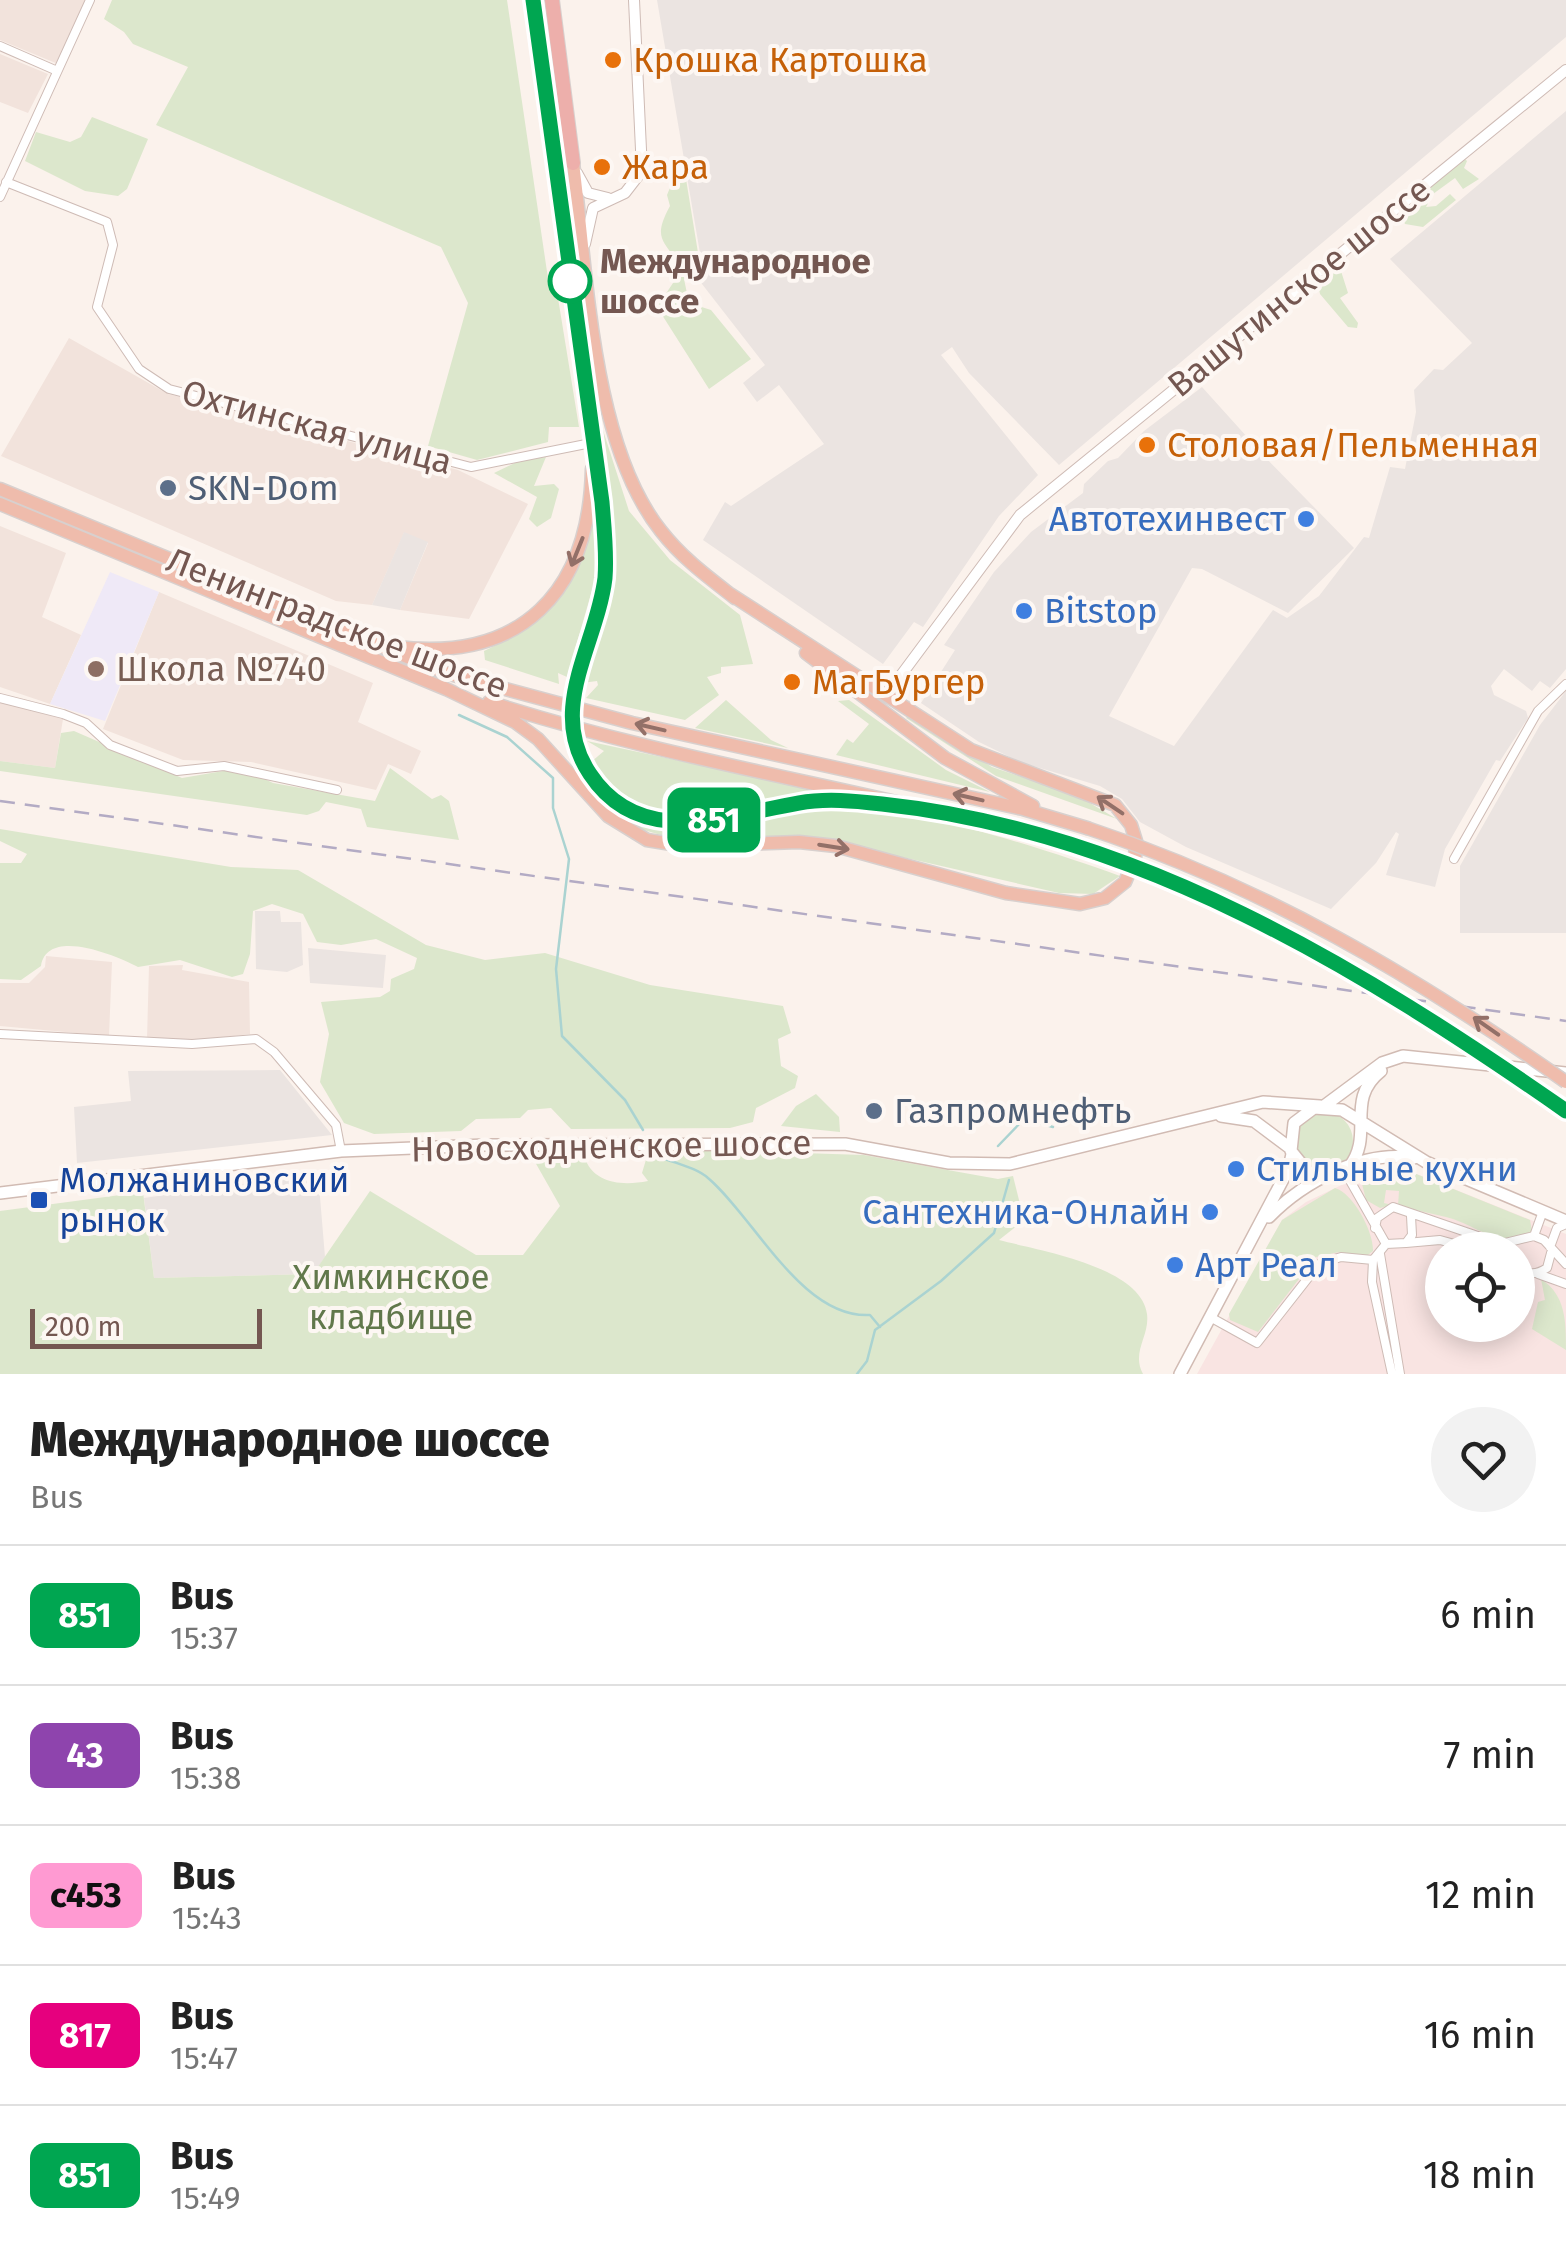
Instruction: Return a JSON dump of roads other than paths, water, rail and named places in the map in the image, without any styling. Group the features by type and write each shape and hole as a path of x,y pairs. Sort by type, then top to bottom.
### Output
{"highway":[{"path":"533,0 592,421 604,580 574,690 572,716 578,750 589,773 614,800 668,822 700,823 802,802 849,800 962,818"},
{"path":"552,0 607,414 621,458 660,530 730,594 945,758 1062,820"},
{"path":"377,645 468,649 506,636 539,610 569,570 586,528 592,421"},
{"name":"Ленинградское шоссе","path":"0,489 446,673 614,718 1062,820 1194,866 1342,936 1464,1010 1566,1082"},
{"name":"Ленинградское шоссе","path":"0,504 442,688 622,738 1081,849 1190,890 1326,955 1447,1028 1566,1111"},
{"path":"442,688 515,722 538,739 608,816 646,840 684,846 799,842 836,846 1006,893 1071,903 1105,898 1125,882 1135,858 1136,841 1126,817 1114,805 1001,765 730,594"}],"main road":[{"path":"1180,1374 1289,1168 1294,1123 1382,1063 1416,1055 1566,1074"},
{"path":"1291,1151 1308,1172 1338,1173 1356,1156 1362,1094 1367,1084 1390,1065 1416,1055"},
{"name":"Новосходненское шоссе","path":"0,1192 341,1151 485,1144 845,1144 949,1163 996,1165 1088,1148 1263,1102 1322,1106"},
{"path":"1322,1106 1426,1162 1566,1222"},
{"name":"Новосходненское шоссе","path":"1216,1116 1254,1121 1291,1151"},
{"path":"1256,1232 1290,1198 1338,1173 1380,1157 1426,1162"}],"street":[{"path":"0,197 90,0"},
{"path":"584,245 593,208 626,193 642,171 634,0"},
{"path":"0,46 55,70"},
{"name":"Вашутинское шоссе","path":"887,694 1020,515 1566,70"},
{"path":"574,165 588,193 614,198"},
{"name":"Охтинская улица","path":"6,182 107,222 112,246 97,307 139,369 169,389 471,467 591,444"},
{"path":"1454,860 1538,711 1566,684"},
{"path":"0,698 86,723 110,745 177,771 224,766 337,790"},
{"path":"0,1034 192,1044 256,1039 274,1052 336,1125 341,1151"},
{"path":"1338,1173 1386,1244"},
{"path":"1375,1228 1377,1218 1394,1207 1411,1216 1442,1220 1472,1232"},
{"path":"1535,1233 1543,1211"},
{"path":"1406,1243 1414,1225 1411,1216"},
{"path":"1538,1274 1547,1268 1557,1228 1566,1222"},
{"path":"1535,1237 1566,1264"},
{"path":"1392,1374 1372,1282 1376,1257 1386,1244 1425,1241"},
{"path":"1210,1317 1257,1343 1319,1264 1342,1258 1376,1257"},
{"path":"1376,1257 1386,1279 1400,1374"},
{"path":"1538,1274 1566,1284"}],"waterway":[{"path":"459,715 507,737 553,778 553,808 569,859 556,969 562,1036 625,1100 643,1130"},
{"path":"998,1146 1024,1119 1053,1127"},
{"path":"658,1156 708,1178 781,1263 823,1301 845,1312 870,1315 880,1327"},
{"path":"857,1374 867,1361 875,1330 941,1281 994,1233 1009,1180"}],"railway":[{"path":"0,801 1566,1021"}],"place":[{"name":"Крошка Картошка","path":"613,60"},
{"name":"Жара","path":"602,167"},
{"name":"Международное шоссе","path":"570,281"},
{"name":"Столовая/Пельменная","path":"1147,445"},
{"name":"SKN-Dom","path":"168,488"},
{"name":"Автотехинвест","path":"1306,519"},
{"name":"Bitstop","path":"1024,611"},
{"name":"Школа №740","path":"96,669"},
{"name":"МагБургер","path":"792,682"},
{"name":"Газпромнефть","path":"874,1111"},
{"name":"Стильные кухни","path":"1236,1169"},
{"name":"Молжаниновский рынок","path":"39,1200"},
{"name":"Сантехника-Онлайн","path":"1210,1212"},
{"name":"Арт Реал","path":"1175,1265"}],"park label":[{"name":"Химкинское кладбище","path":"391,1297"}]}
